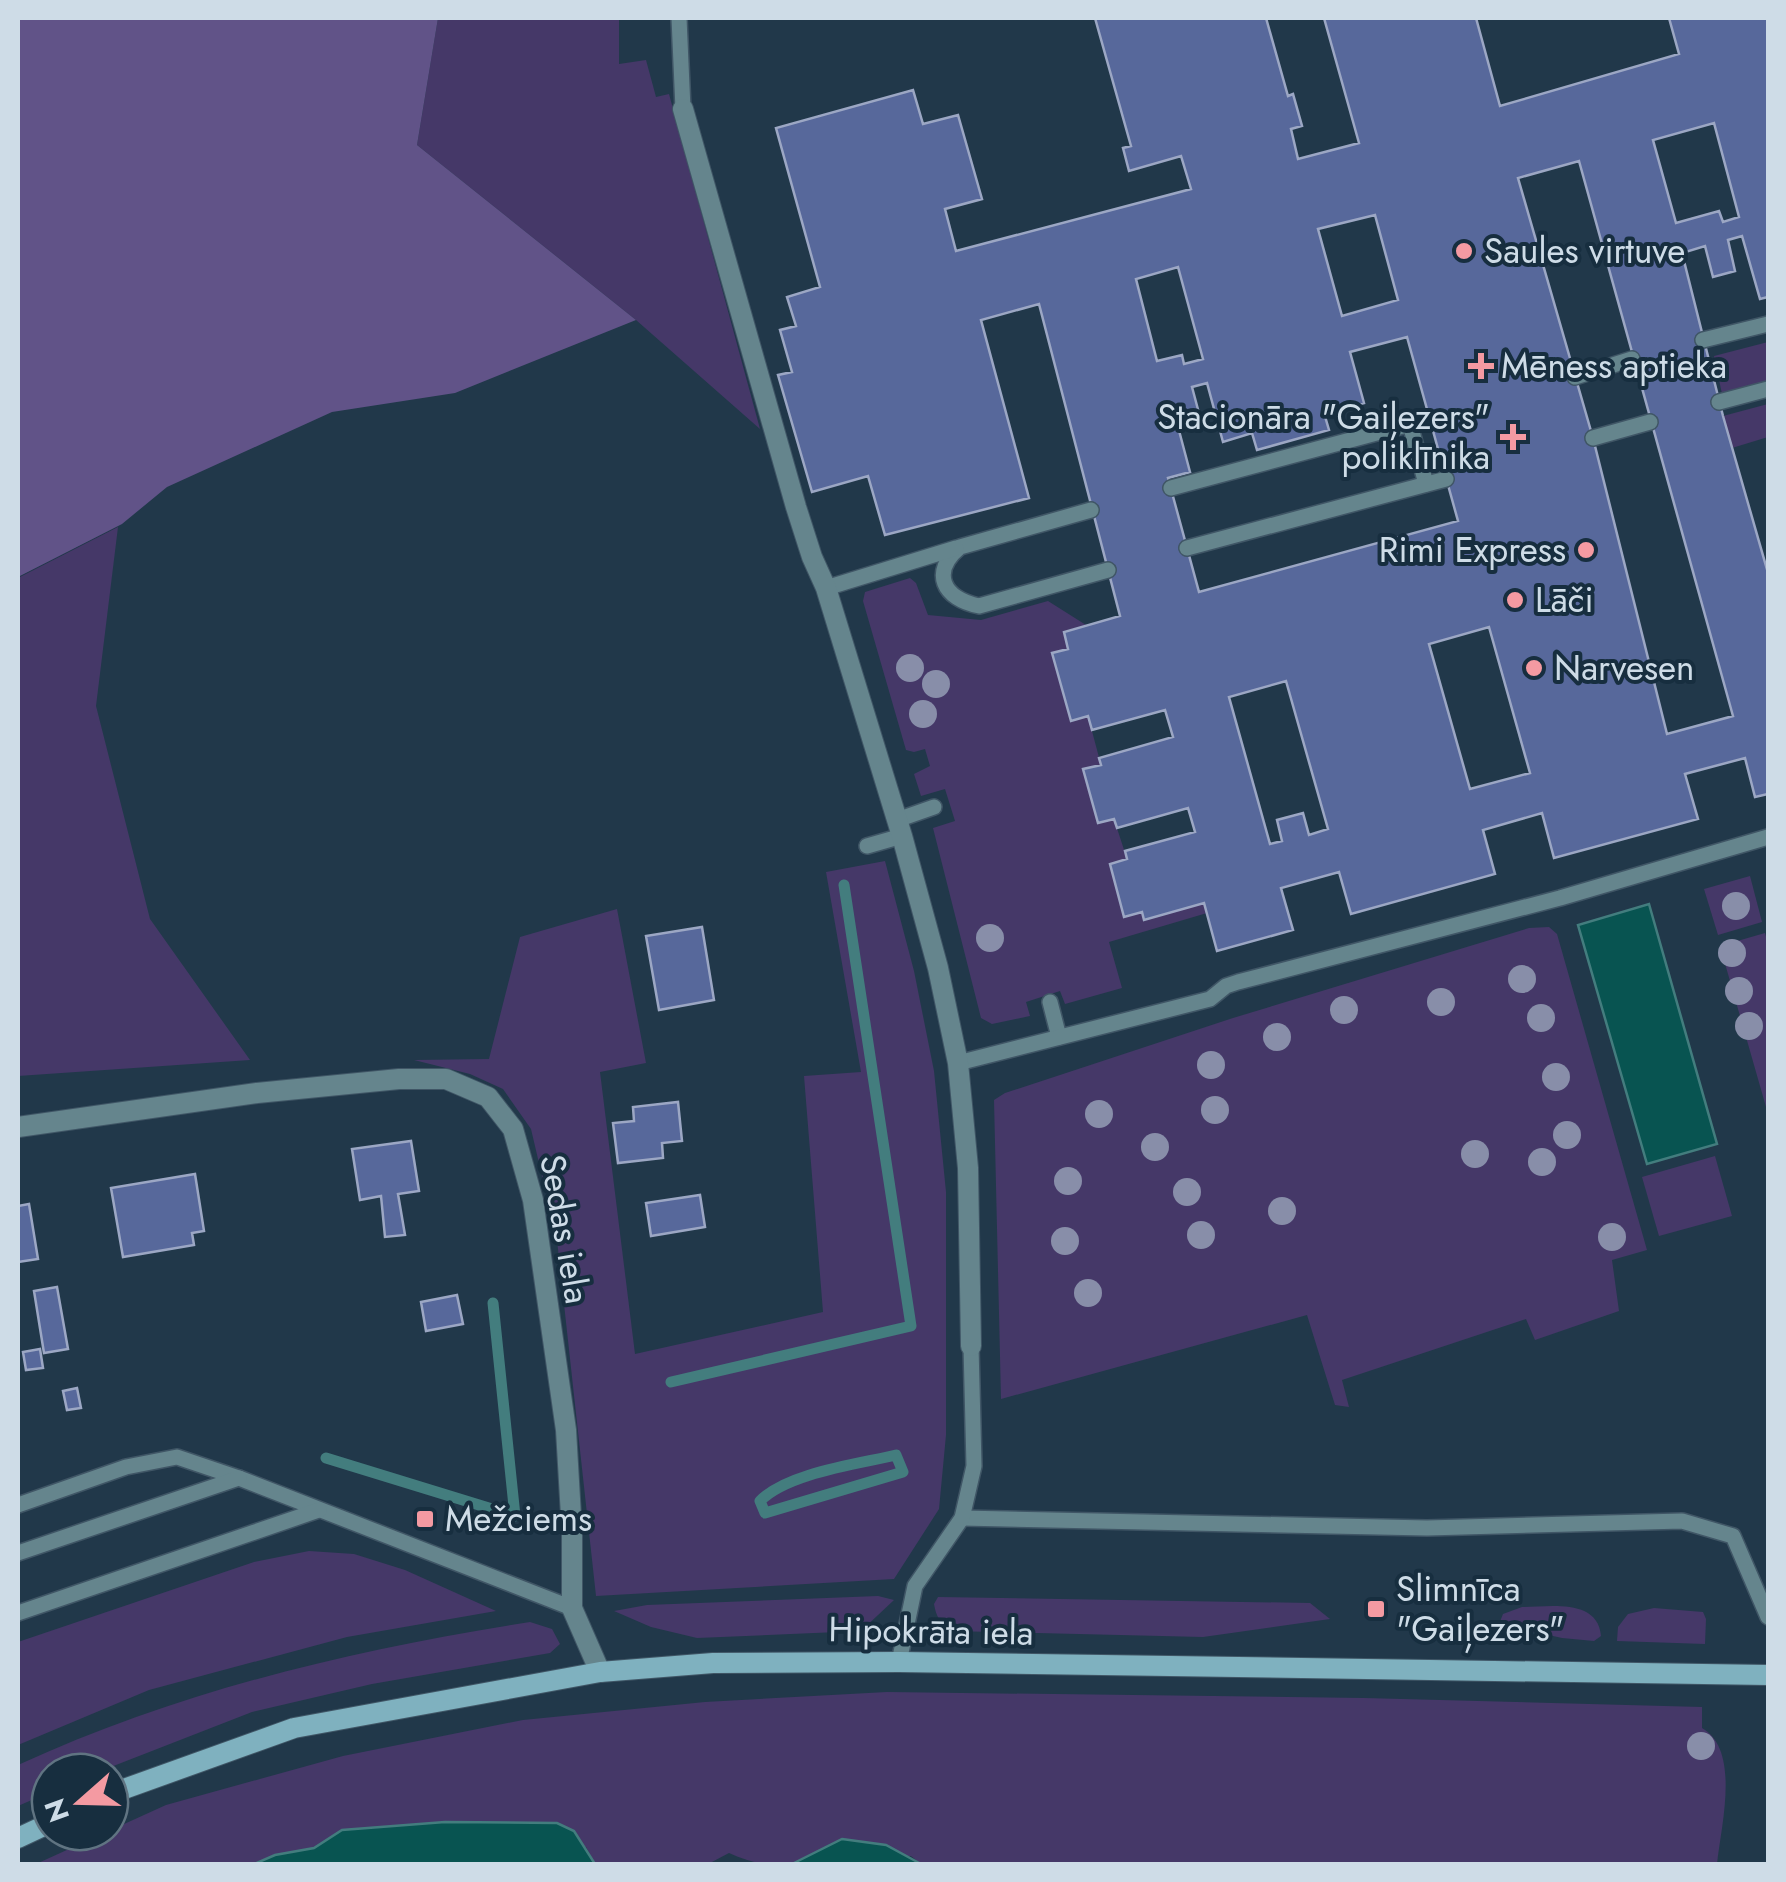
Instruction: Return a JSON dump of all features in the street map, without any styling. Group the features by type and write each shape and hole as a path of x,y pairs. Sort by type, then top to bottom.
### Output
{"street":[{"path":"684,109 796,507 826,588 938,968 958,1063 968,1168 971,1346"},
{"name":"Sedas iela","path":"18,1127 256,1093 399,1079 446,1079 488,1096 513,1129 532,1200 566,1430 572,1608 600,1672"},
{"name":"Hipokrāta iela","path":"130,1787 294,1728 600,1672 712,1663 899,1662 1768,1675"}],"lane":[{"path":"679,18 684,109"},
{"path":"1702,340 1768,324"},
{"path":"1576,376 1632,359"},
{"path":"1720,402 1768,389"},
{"path":"1170,488 1429,418"},
{"path":"1593,438 1650,422"},
{"path":"1410,424 1426,484"},
{"path":"1187,548 1446,479"},
{"path":"826,588 1091,510"},
{"path":"960,546 948,557 942,572 947,588 960,602 979,606 1108,570"},
{"path":"867,846 934,807"},
{"path":"958,1063 1210,999 1238,982 1560,898 1768,837"},
{"path":"1050,1002 1059,1038"},
{"path":"899,1662 915,1586 962,1518 974,1466 971,1346"},
{"path":"18,1505 126,1467 177,1458 239,1478 572,1608"},
{"path":"18,1553 239,1478"},
{"path":"18,1613 319,1510"},
{"path":"962,1518 1427,1528 1682,1521 1734,1536 1768,1616"}],"shaded area":[{"path":"18,18 438,18 417,145 636,320 455,393 332,412 167,487 122,524 18,577"},
{"path":"438,18 619,18 619,64 646,60 656,97 669,94 760,429 636,320 417,145"},
{"path":"1768,342 1768,383 1722,394 1714,356"},
{"path":"1768,404 1768,437 1732,448 1723,416"},
{"path":"118,527 96,706 150,919 250,1060 18,1076 18,578"},
{"path":"910,578 916,583 928,615 981,620 1048,601 1086,625 1064,631 1068,649 1052,654 1071,720 1088,716 1101,765 1084,769 1098,822 1114,819 1127,859 1110,865 1124,916 1142,912 1144,920 1204,903 1207,913 1109,942 1122,988 1065,1004 1060,991 1026,1002 1030,1016 992,1024 981,1018 933,828 955,821 945,789 921,796 914,774 930,766 925,749 906,750 863,601 865,592"},
{"path":"885,861 914,971 934,1071 946,1192 946,1435 939,1509 894,1579 596,1596 557,1240 531,1129 503,1089 470,1074 414,1060 489,1059 520,937 617,909 646,1063 600,1072 635,1354 823,1312 804,1076 861,1072 826,872"},
{"path":"1750,876 1762,922 1718,935 1704,889"},
{"path":"1649,904 1717,1144 1647,1164 1578,925"},
{"path":"1549,927 1557,934 1647,1250 1612,1260 1619,1311 1535,1340 1526,1319 1342,1380 1349,1407 1335,1405 1307,1315 1001,1399 994,1100 1005,1093 1233,1018 1529,928"},
{"path":"1765,933 1768,944 1768,1114 1720,946"},
{"path":"1715,1156 1732,1216 1659,1236 1642,1177"},
{"path":"309,1551 354,1554 405,1570 496,1611 347,1637 149,1690 18,1745 18,1642 254,1562"},
{"path":"878,1596 894,1600 861,1631 697,1638 651,1627 614,1611 647,1605"},
{"path":"938,1597 1310,1603 1330,1619 1203,1637 950,1631 936,1612 934,1604"},
{"path":"1522,1607 1582,1610 1598,1624 1601,1636 1594,1641 1562,1638 1499,1624 1503,1614"},
{"path":"1654,1608 1703,1612 1705,1644 1617,1641 1618,1627 1628,1614"},
{"path":"530,1622 552,1629 560,1644 550,1653 372,1684 252,1712 130,1760 130,1752 48,1752 205,1694 333,1660"},
{"path":"887,1692 1702,1707 1702,1728 1714,1739 1725,1771 1717,1864 921,1864 911,1856 808,1859 778,1865 729,1853 708,1864 595,1864 586,1847 343,1830 314,1848 275,1855 254,1864 36,1864 62,1852 130,1852 130,1821 166,1805 343,1756 523,1720 705,1702"},
{"path":"30,1760 30,1801 18,1806 18,1765"},
{"path":"445,1822 557,1823 574,1831 595,1864 254,1864 275,1855 314,1848 342,1830"},
{"path":"842,1839 886,1845 921,1864 792,1864"}],"building":[{"path":"1095,18 1266,18 1288,96 1293,94 1302,126 1291,129 1298,159 1359,143 1324,18 1476,18 1500,106 1679,54 1669,18 1768,18 1768,297 1760,299 1742,236 1728,240 1735,271 1713,277 1705,246 1682,253 1768,573 1768,794 1755,797 1745,758 1685,774 1698,819 1554,858 1542,813 1483,830 1495,874 1351,914 1339,872 1281,888 1293,930 1217,951 1204,903 1144,920 1142,912 1124,917 1110,864 1127,859 1125,851 1195,832 1188,808 1117,828 1114,819 1098,823 1083,769 1101,765 1099,758 1173,737 1165,710 1092,730 1088,716 1071,721 1052,653 1068,649 1064,632 1120,616 1039,304 981,320 1029,498 885,535 868,476 812,492 778,375 792,372 780,330 796,326 787,297 820,287 776,128 913,90 923,124 958,115 982,199 945,209 956,251 1191,189 1181,156 1129,171 1123,148 1131,146","holes":["1714,123 1739,217 1723,222 1719,211 1676,223 1653,140","1579,161 1733,716 1667,734 1593,438 1518,178","1375,215 1398,300 1342,316 1318,229","1178,267 1203,359 1184,364 1182,355 1157,361 1136,279","1407,337 1458,521 1199,592 1168,478 1190,472 1177,423 1200,417 1192,387 1207,383 1223,442 1252,433 1257,450 1329,430 1324,413 1364,403 1350,352","1489,627 1530,773 1470,789 1429,644","1286,681 1328,829 1309,835 1303,813 1277,820 1282,841 1270,844 1229,697"]},
{"path":"702,927 714,1000 659,1010 646,936"},
{"path":"678,1102 682,1141 662,1143 663,1158 618,1163 613,1123 634,1121 633,1107"},
{"path":"411,1141 419,1191 398,1194 405,1235 385,1237 381,1196 360,1200 352,1149"},
{"path":"195,1174 204,1231 192,1233 194,1245 123,1257 111,1188"},
{"path":"700,1195 705,1227 651,1236 646,1203"},
{"path":"29,1204 38,1259 18,1262 18,1206"},
{"path":"57,1287 68,1349 44,1353 34,1291"},
{"path":"457,1295 463,1324 426,1331 421,1302"},
{"path":"40,1349 43,1368 26,1370 23,1352"},
{"path":"77,1388 81,1408 67,1410 63,1391"}],"waterway":[{"path":"671,1382 911,1326 844,885"},
{"path":"326,1458 515,1516 493,1303"},
{"path":"896,1455 903,1472 765,1513 760,1501 787,1483 896,1455"}],"place":[{"name":"Saules virtuve","path":"1464,251"},
{"name":"Mēness aptieka","path":"1481,366"},
{"name":"Stacionāra \"Gaiļezers\" poliklīnika","path":"1513,437"},
{"name":"Rimi Express","path":"1586,550"},
{"name":"Lāči","path":"1515,600"},
{"name":"Narvesen","path":"1534,668"},
{"name":"Mežciems","path":"425,1519"},
{"name":"Slimnīca \"Gaiļezers\"","path":"1376,1609"}]}
